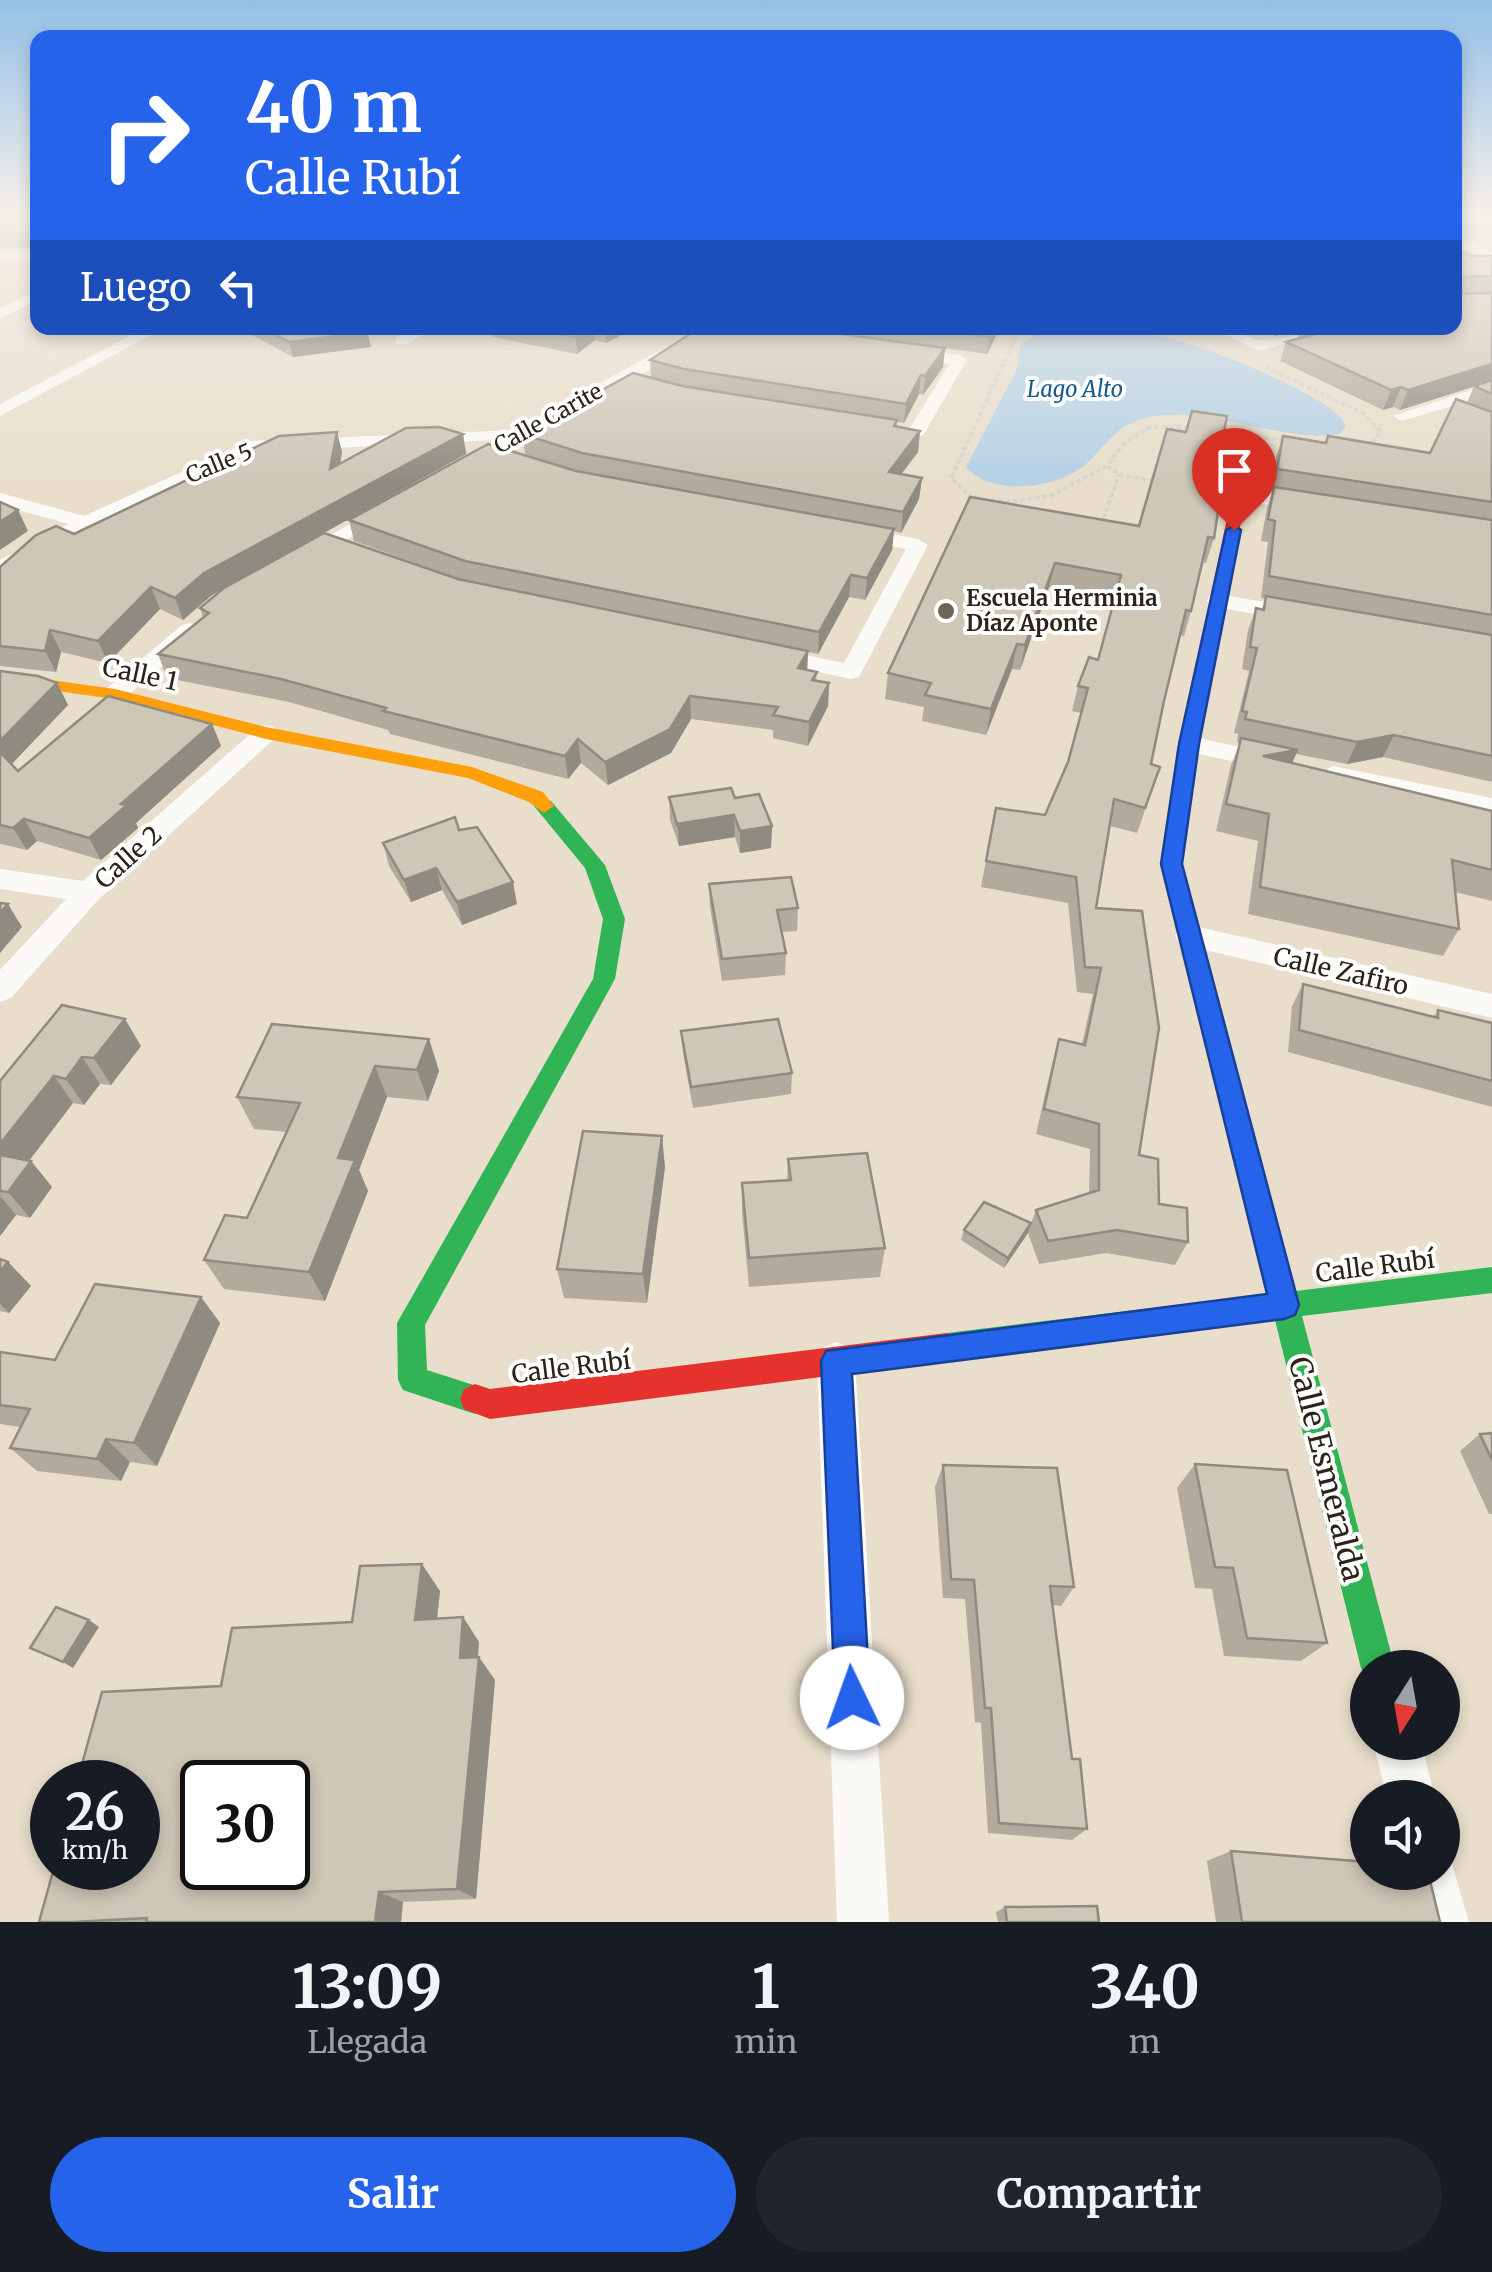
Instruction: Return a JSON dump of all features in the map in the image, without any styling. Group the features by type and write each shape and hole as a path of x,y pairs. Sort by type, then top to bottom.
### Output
{"street":[{"path":"0,410 143,335"},
{"path":"402,341 413,335"},
{"name":"Calle Carite","path":"438,479 694,338 709,335"},
{"path":"1236,335 1259,346 1305,335"},
{"path":"857,425 915,434 959,360 880,350"},
{"path":"618,380 650,388"},
{"path":"1402,416 1492,388"},
{"path":"1440,405 1474,420"},
{"name":"Calle 5","path":"0,568 86,523 250,447 519,434"},
{"path":"486,452 523,464"},
{"path":"1245,466 1189,744 1492,807"},
{"path":"1241,495 1338,510"},
{"path":"282,569 406,498"},
{"path":"0,499 86,523"},
{"path":"735,648 851,672 918,545 843,531"},
{"path":"327,543 361,555"},
{"path":"1218,600 1316,618"},
{"path":"115,694 209,614"},
{"name":"Calle 1","path":"0,678 115,694 266,733"},
{"name":"Calle 2","path":"0,990 89,892 266,733"},
{"name":"Calle Rubí","path":"266,733 472,773 536,797 595,865 614,920 604,979 411,1323 413,1380 490,1404 1492,1280"},
{"name":"Calle Esmeralda","path":"1189,744 1172,864 1373,1650"},
{"path":"0,879 89,892"},
{"name":"Calle Zafiro","path":"1190,936 1492,1006"},
{"path":"836,1361 863,1922"},
{"path":"1435,1890 1444,1922"}],"path":[{"path":"1017,335 950,478 971,496 1012,502 1052,495 1107,466 1124,442 1150,427 1197,427"},
{"path":"1266,367 1364,414 1380,432 1370,445 1357,446"},
{"path":"1212,430 1294,443"},
{"path":"1107,466 1119,475 1171,484"},
{"path":"1101,527 1119,475"},
{"path":"966,508 971,496"},
{"path":"1042,589 1077,597 1083,579"}],"water":[{"name":"Lago Alto","path":"1034,335 1148,335 1185,343 1294,387 1337,414 1346,426 1340,434 1315,435 1210,418 1160,416 1128,425 1085,465 1058,480 1024,486 991,483 966,467 1016,371 1021,344"}],"building":[{"path":"1462,305 1492,305 1492,364 1408,390 1391,390 1286,342 1312,335 1462,335"},
{"path":"276,335 344,335 289,342"},
{"path":"688,335 848,335 945,348 925,376 921,375 906,404 684,369 650,360"},
{"path":"633,373 682,386 897,420 894,426 920,431 889,472 922,478 903,512 582,453 522,434"},
{"path":"1492,380 1492,394 1474,386"},
{"path":"1456,399 1492,412 1492,502 1277,469 1283,436 1326,443 1328,436 1430,453"},
{"path":"1192,411 1227,416 1211,496 1220,497 1214,538 1208,537 1164,701 1151,764 1160,767 1145,808 1114,799 1096,908 1142,911 1159,1028 1139,1155 1158,1159 1159,1204 1187,1208 1188,1242 1117,1230 1048,1241 1036,1210 1099,1190 1099,1124 1044,1109 1059,1039 1085,1045 1101,968 1085,967 1076,877 986,861 996,808 1045,815 1068,762 1088,688 1078,686 1089,657 1098,660 1121,575 1055,563 1025,645 1017,644 991,709 925,695 931,683 888,673 970,497 1139,526 1167,429 1186,432"},
{"path":"439,427 463,434 204,573 175,598 151,587 98,641 50,630 45,651 0,646 0,567 36,535 56,526 74,534 279,436 337,432 330,469 406,428"},
{"path":"488,444 576,471 894,529 867,578 851,575 819,632 465,561 349,520"},
{"path":"1274,487 1492,520 1492,615 1269,576 1275,521 1268,519"},
{"path":"0,502 18,510 0,522"},
{"path":"324,533 458,579 808,651 798,668 817,672 812,680 829,683 809,722 773,715 778,707 690,696 670,729 605,762 578,739 565,756 383,711 386,708 281,679 158,654 209,613 200,608 224,588"},
{"path":"1266,596 1492,635 1492,756 1394,735 1357,742 1245,719 1247,712 1242,711 1257,648 1250,647 1256,608 1264,610"},
{"path":"0,671 57,683 0,741"},
{"path":"108,696 212,724 121,804 127,805 89,838 24,819 13,828 0,825 0,752 18,771"},
{"path":"1241,738 1298,750 1263,756 1492,811 1492,870 1452,860 1459,929 1260,887 1269,814 1226,804"},
{"path":"731,788 735,798 759,794 772,826 740,831 734,815 677,824 669,797"},
{"path":"455,817 459,830 477,827 513,882 457,902 436,868 404,880 383,843"},
{"path":"791,877 798,908 777,910 786,953 722,959 709,884"},
{"path":"1303,984 1438,1018 1438,1010 1492,1023 1492,1081 1299,1030"},
{"path":"62,1005 125,1019 94,1058 82,1057 66,1079 54,1076 0,1144 0,1081"},
{"path":"778,1019 792,1073 691,1087 681,1031"},
{"path":"272,1024 429,1039 417,1070 375,1066 338,1158 355,1160 309,1272 204,1260 225,1215 247,1218 300,1103 237,1097"},
{"path":"583,1131 662,1136 643,1274 557,1269"},
{"path":"867,1153 885,1248 749,1258 742,1183 791,1180 788,1159"},
{"path":"0,1155 31,1161 8,1192 0,1191"},
{"path":"984,1202 1031,1223 1008,1258 964,1230"},
{"path":"95,1284 201,1297 134,1443 106,1439 97,1459 10,1448 30,1409 0,1405 0,1352 55,1360"},
{"path":"1492,1433 1492,1460 1480,1434"},
{"path":"1195,1464 1287,1470 1327,1643 1247,1638 1233,1568 1215,1567"},
{"path":"943,1465 1057,1468 1074,1587 1050,1586 1072,1759 1080,1759 1087,1829 999,1823 991,1708 985,1708 974,1580 951,1579"},
{"path":"422,1564 415,1620 463,1617 460,1658 479,1657 457,1889 379,1892 375,1922 146,1922 147,1918 39,1922 48,1890 160,1890 160,1760 83,1760 102,1692 221,1686 232,1628 352,1622 360,1566"},
{"path":"56,1607 89,1620 63,1662 30,1648"},
{"path":"1231,1851 1350,1861 1350,1890 1432,1890 1440,1922 1242,1922"},
{"path":"1097,1906 1099,1922 1007,1922 1005,1907"}],"traffic: fast":[{"path":"475,1399 413,1380 411,1323 604,979 614,919 595,865 544,806"},
{"path":"1197,960 1373,1650"},
{"path":"947,1347 1492,1280"}],"traffic: slow":[{"path":"0,678 115,694 266,733 472,773 536,797 544,806"}],"traffic: jam":[{"path":"1197,960 1172,864 1189,744 1245,465"},
{"path":"475,1399 490,1404 947,1347"}],"place":[{"name":"Escuela Herminia Díaz Aponte","path":"946,611"}],"route":[{"path":"852,1698 836,1361 1284,1305 1172,864 1189,744 1234,530"}]}
